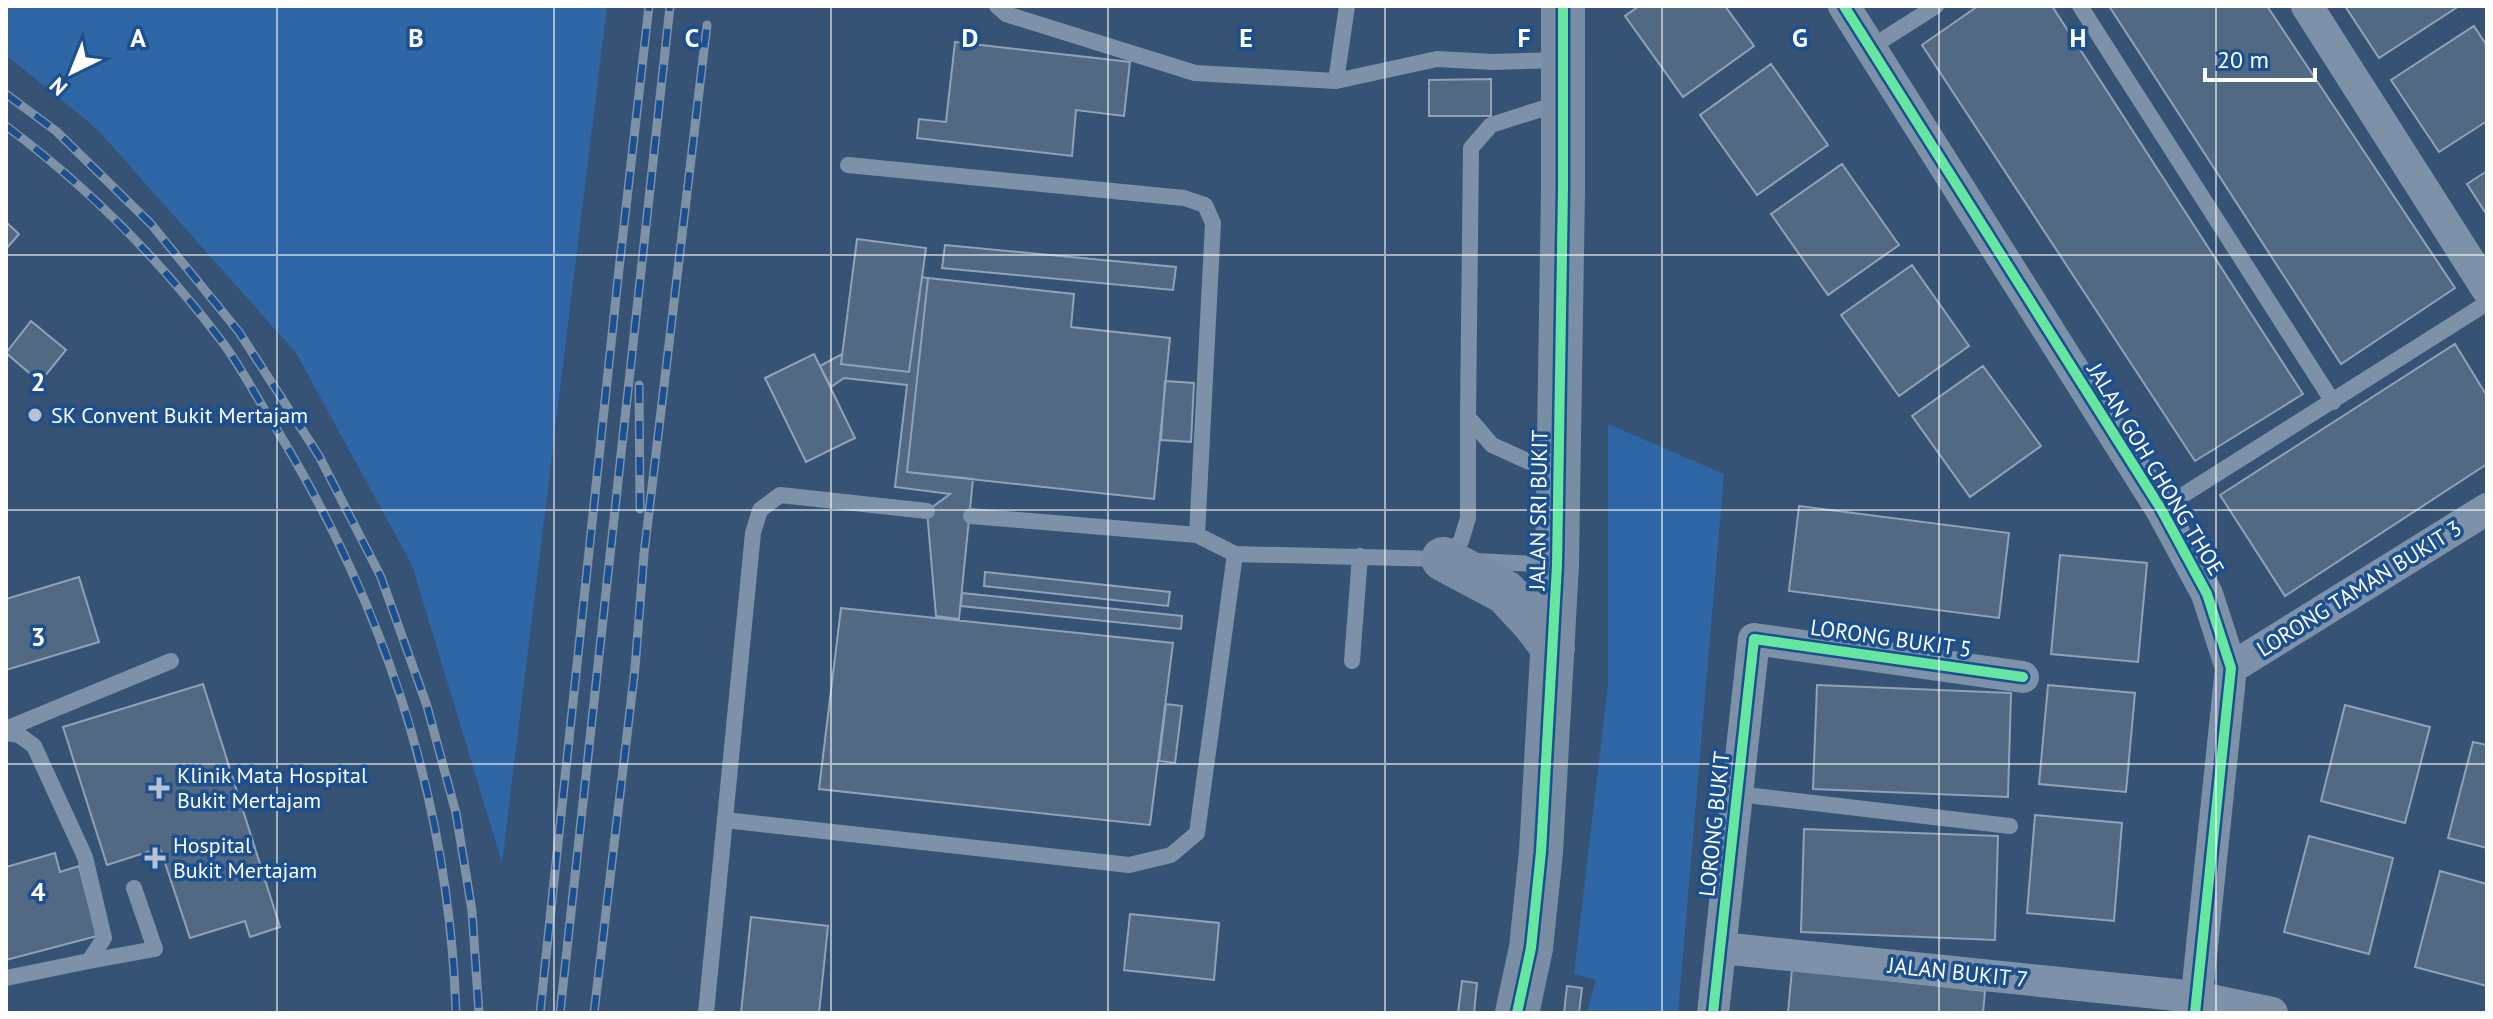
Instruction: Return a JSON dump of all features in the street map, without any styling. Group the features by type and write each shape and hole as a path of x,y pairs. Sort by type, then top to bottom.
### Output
{"street":[{"name":"JALAN SRI BUKIT","path":"1517,1013 1531,948 1541,852 1557,565 1563,6"},
{"name":"JALAN GOH CHONG THOE","path":"1844,6 2161,509 2207,594 2231,668 2195,1005"},
{"path":"2307,6 2487,289"},
{"name":"LORONG TAMAN BUKIT 3","path":"2231,668 2487,509"},
{"path":"1443,559 1505,592 1553,648"},
{"name":"LORONG BUKIT 5","path":"1754,639 2023,677"},
{"name":"LORONG BUKIT","path":"1713,1013 1754,639"},
{"name":"JALAN BUKIT 7","path":"1721,948 2272,1013"}],"lane":[{"path":"1336,81 1347,6"},
{"path":"1870,48 1936,6"},
{"path":"2080,6 2333,402"},
{"path":"1003,9 1195,73 1336,81 1437,59 1493,62 1563,81"},
{"path":"1443,559 1461,541 1468,518 1471,148 1491,125 1563,81"},
{"path":"848,165 1184,198 1205,205 1213,223 1197,535"},
{"path":"2161,509 2487,303"},
{"path":"1468,417 1492,445 1559,475"},
{"path":"706,1013 753,533 760,510 780,495 927,511"},
{"path":"971,516 1197,535 1235,554 1557,565"},
{"path":"725,820 1129,865 1171,855 1197,833 1235,554"},
{"path":"1352,661 1360,556"},
{"path":"6,731 171,661"},
{"path":"6,731 19,735 34,746 85,857 104,938 89,961"},
{"path":"1738,794 2010,826"},
{"path":"6,978 155,949 134,888"}],"shaded area":[{"path":"6,6 607,6 502,863 412,565 296,353 96,128 6,55"},
{"path":"1608,424 1724,474 1678,1013 1587,1013 1596,980 1574,974 1608,685"}],"building":[{"path":"1639,6 1725,6 1754,46 1683,97 1625,16"},
{"path":"1978,6 2052,6 2303,394 2195,461 1922,45"},
{"path":"2109,6 2267,6 2455,288 2341,364"},
{"path":"2345,6 2459,6 2379,58"},
{"path":"2474,26 2487,46 2487,121 2439,152 2391,80"},
{"path":"955,42 1130,62 1124,116 1076,110 1072,156 917,138 919,119 946,122"},
{"path":"1771,64 1828,145 1757,195 1700,115"},
{"path":"1491,79 1491,116 1429,116 1429,80"},
{"path":"1842,164 1899,245 1828,295 1771,214"},
{"path":"2487,171 2487,215 2467,184"},
{"path":"6,222 19,234 6,249"},
{"path":"857,239 926,248 909,372 841,364"},
{"path":"945,245 1176,267 1173,290 942,268"},
{"path":"1912,265 1969,346 1899,396 1841,315"},
{"path":"922,277 928,278 907,472 973,479 959,619 936,616 927,511 950,494 895,487 907,385 844,378 831,387 820,366 842,354 841,364 909,372"},
{"path":"928,278 1074,294 1071,327 1170,338 1154,499 907,472"},
{"path":"31,321 66,350 40,382 6,353"},
{"path":"2455,344 2487,396 2487,464 2285,596 2220,495"},
{"path":"814,354 855,438 806,462 765,378"},
{"path":"1983,366 2041,446 1970,497 1912,416"},
{"path":"1165,381 1194,383 1191,442 1161,440"},
{"path":"1799,506 2009,533 1999,618 1789,591"},
{"path":"2060,555 2147,563 2138,662 2051,654"},
{"path":"985,572 1170,592 1168,606 984,586"},
{"path":"79,577 99,642 6,670 6,599"},
{"path":"962,593 1182,616 1181,629 961,606"},
{"path":"841,608 1173,643 1150,825 819,789"},
{"name":"Klinik Mata Hospital Bukit Mertajam","path":"203,684 280,927 250,937 245,921 190,938 160,848 107,865 63,727"},
{"path":"1817,685 2011,693 2008,797 1813,789"},
{"path":"2048,685 2135,693 2126,792 2039,784"},
{"path":"1166,704 1182,706 1175,763 1159,761"},
{"path":"2345,705 2430,727 2405,823 2321,801"},
{"path":"2473,742 2487,745 2487,848 2448,838"},
{"path":"2035,815 2122,823 2114,921 2027,913"},
{"path":"1804,829 1998,836 1995,940 1801,932"},
{"path":"2309,836 2393,858 2369,954 2284,932"},
{"path":"55,853 60,872 79,866 97,936 6,960 6,867"},
{"path":"2440,871 2487,884 2487,986 2415,967"},
{"path":"1130,914 1219,923 1214,980 1124,970"},
{"path":"751,917 828,926 819,1013 741,1013"},
{"path":"1792,969 1985,991 1983,1013 1788,1013"},
{"path":"1462,981 1477,983 1474,1013 1458,1013"},
{"path":"1567,986 1582,988 1579,1013 1564,1013"}],"railway":[{"path":"540,1013 649,6"},
{"path":"560,1013 670,6"},
{"path":"594,1013 635,668 644,554 707,25"},
{"path":"6,94 56,131 151,224 239,332 319,456 381,577 427,706 456,813 472,911 479,1013"},
{"path":"6,126 95,200 200,313 236,362 311,489 347,560 377,631 403,704 424,779 440,855 451,933 456,1013"},
{"path":"639,385 640,509"}],"cycle path":[{"path":"1517,1013 1531,948 1541,852 1557,565 1563,6"},
{"path":"1844,6 2161,509 2207,594 2231,668 2195,1013"},
{"path":"1713,1013 1754,639 2023,677"}],"place":[{"name":"SK Convent Bukit Mertajam","path":"35,415"},
{"name":"Klinik Mata Hospital Bukit Mertajam","path":"159,788"},
{"name":"Hospital Bukit Mertajam","path":"155,858"}]}
